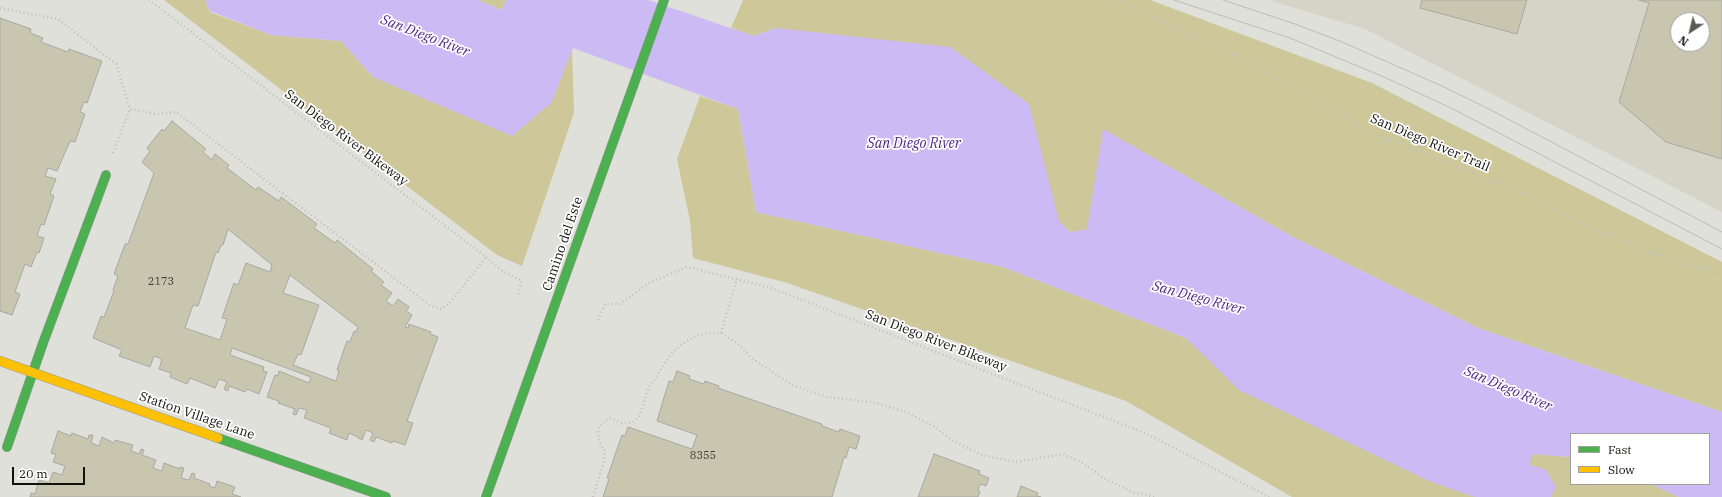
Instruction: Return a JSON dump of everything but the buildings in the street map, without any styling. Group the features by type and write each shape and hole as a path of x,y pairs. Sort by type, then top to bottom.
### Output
{"street":[{"name":"Camino del Este","path":"486,497 664,0"},
{"path":"7,447 33,372 106,175"},
{"name":"Station Village Lane","path":"0,361 386,497"}],"path":[{"name":"San Diego River Bikeway","path":"149,0 501,270 522,281 518,294"},
{"name":"San Diego River Trail","path":"1116,0 1245,60 1377,135 1538,198 1585,226 1649,252 1722,275"},
{"path":"0,8 58,19 116,64 130,109 106,175"},
{"path":"130,109 156,114 176,112 431,306 441,309 449,304 486,257"},
{"name":"San Diego River Bikeway","path":"598,320 605,304 620,304 651,282 687,266 737,279 771,288 1145,433 1270,497"},
{"path":"720,333 737,279"},
{"path":"593,497 604,461 605,452 599,441 599,426 604,420 609,418 621,423 634,421 640,415 648,389 671,354 682,344 696,336 708,333 720,333 738,344 753,359 792,385 826,397 872,402 903,411 932,425 955,442 982,454 1016,462 1063,454 1082,463 1105,479 1133,492 1156,497"}],"shaded area":[{"path":"164,0 205,0 210,12 271,35 341,41 373,77 551,103 572,48 574,113 522,266 497,255"},
{"path":"478,0 507,0 501,10"},
{"path":"743,0 1150,0 1372,83 1722,262 1722,412 1478,328 1291,236 1157,160 1087,229 1071,233 1059,221 776,28 754,36 731,28"},
{"path":"1268,0 1722,0 1722,212 1365,29"},
{"path":"700,96 738,109 756,212 1003,267 1186,338 1533,454 1570,457 1570,485 1653,485 1679,497 1292,497 1126,401 784,282 693,258 690,221 677,159"}],"water":[{"name":"San Diego River","path":"205,0 478,0 501,10 507,0 648,0 754,36 776,28 950,47 1029,104 1059,221 1070,232 1087,229 1103,129 1291,236 1478,328 1722,412 1722,497 1679,497 1653,485 1710,485 1710,433 1570,433 1570,457 1533,454 1529,465 1545,469 1556,487 1551,497 1475,497 1429,481 1239,390 1186,338 1003,267 756,212 738,109 573,48 551,103 512,136 373,77 341,41 271,35 210,11"}],"tram line":[{"path":"1174,0 1290,38 1384,77 1453,109 1722,249"},
{"path":"1223,0 1295,24 1342,42 1442,86 1487,108 1722,232"}],"traffic: fast":[{"path":"486,497 664,0"},
{"path":"7,447 43,343 106,175"},
{"path":"218,438 386,497"}],"traffic: slow":[{"path":"0,361 218,438"}]}
